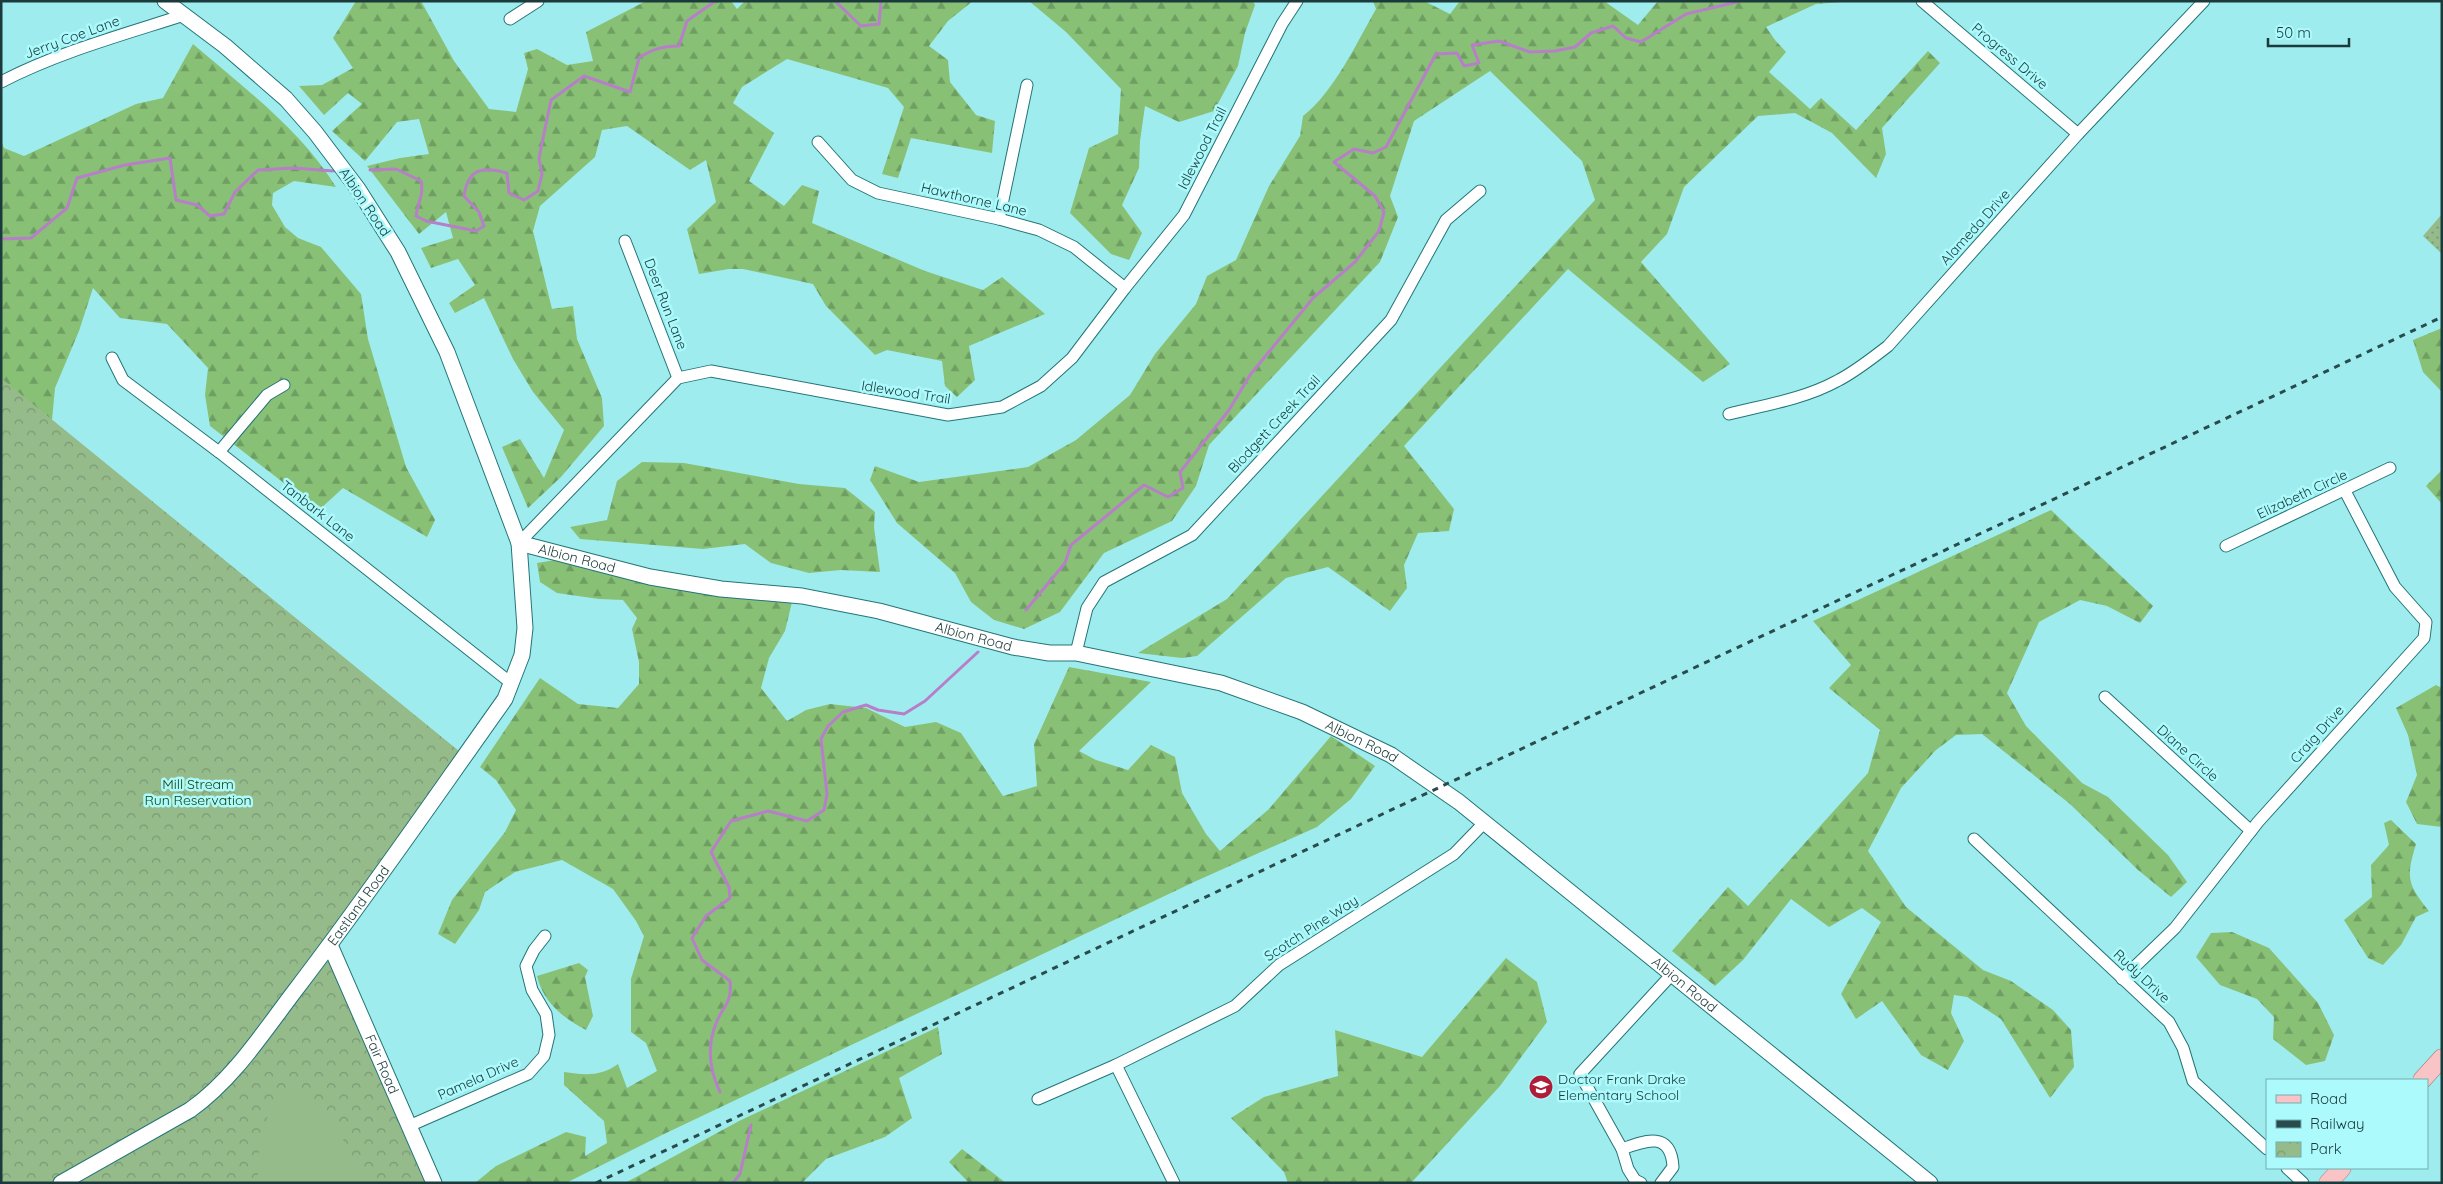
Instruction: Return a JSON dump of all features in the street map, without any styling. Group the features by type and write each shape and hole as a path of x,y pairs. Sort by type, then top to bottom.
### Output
{"main road":[{"path":"2423,1079 2442,1058"},
{"path":"2328,1183 2341,1169"}],"street":[{"name":"Albion Road","path":"165,1 225,46 286,99 315,132 358,190 398,252 447,352 519,543 650,577 721,589 802,596 879,611 1013,647 1049,653 1076,653 1221,683 1302,712 1391,755 1439,787 1673,973 1930,1183"},
{"path":"510,19 538,1"},
{"name":"Idlewood Trail","path":"678,378 711,371 948,415 1002,407 1041,386 1072,358 1184,215 1282,24 1297,1"},
{"name":"Progress Drive","path":"1922,1 2078,134"},
{"name":"Alameda Drive","path":"1729,414 1806,395 1836,382 1860,368 1888,346 2078,134 2204,1"},
{"name":"Jerry Coe Lane","path":"1,82 33,66 86,46 184,15"},
{"path":"999,219 1027,85"},
{"name":"Hawthorne Lane","path":"818,142 852,180 878,193 999,219 1039,230 1074,247 1125,288"},
{"name":"Blodgett Creek Trail","path":"1076,653 1087,608 1104,582 1192,535 1391,320 1446,220 1480,192"},
{"name":"Deer Run Lane","path":"625,242 678,378"},
{"name":"Tanbark Lane","path":"112,358 123,380 219,452 511,683"},
{"path":"519,543 678,378"},
{"path":"219,452 267,395 284,385"},
{"name":"Elizabeth Circle","path":"2226,546 2390,468"},
{"name":"Craig Drive","path":"2122,979 2174,928 2251,830 2424,638 2426,622 2395,587 2345,491"},
{"name":"Eastland Road","path":"62,1183 206,1099 239,1064 330,945 505,699 522,655 525,628 519,543"},
{"name":"Diane Circle","path":"2105,697 2251,830"},
{"name":"Scotch Pine Way","path":"1038,1099 1116,1065 1235,1006 1279,965 1454,854 1485,822"},
{"name":"Rudy Drive","path":"1974,840 2169,1022 2183,1048 2193,1081 2266,1148"},
{"name":"Pamela Drive","path":"409,1126 528,1074 544,1056 549,1035 546,1014 532,990 526,966 534,950 545,936"},
{"name":"Fair Road","path":"330,945 434,1183"},
{"path":"1641,1183 1635,1180 1628,1169 1622,1149 1580,1074 1673,973"},
{"path":"1116,1065 1174,1183"},
{"path":"1622,1149 1644,1140 1654,1140 1666,1145 1672,1155 1673,1167 1661,1183"},
{"path":"2288,1169 2303,1183"}],"green space":[{"path":"356,1 421,1 454,61 489,109 516,112 528,69 524,53 537,49 567,65 593,61 586,32 646,1 731,1 737,9 745,1 973,1 948,21 929,46 948,60 950,82 976,115 995,121 992,153 911,138 898,178 882,174 904,107 888,88 787,59 742,87 733,103 774,133 749,181 784,206 802,185 819,191 812,223 925,271 983,290 1002,277 1045,314 969,346 975,380 957,397 945,386 942,361 887,350 875,355 826,306 813,284 743,269 729,269 699,274 687,229 716,202 706,160 690,170 627,126 602,130 595,157 540,206 533,231 552,309 573,306 577,339 602,398 604,426 561,477 528,508 502,447 520,439 544,478 564,430 533,392 513,359 484,298 455,313 449,303 475,285 458,259 431,268 421,248 453,238 446,212 419,234 367,166 400,158 429,154 419,119 397,122 365,161 332,131 362,104 348,93 324,115 299,86 322,85 353,68 333,38"},
{"path":"1029,1 1253,1 1255,5 1245,33 1238,66 1214,111 1179,122 1145,106 1140,141 1139,168 1122,205 1142,233 1129,260 1111,254 1070,213 1089,148 1118,134 1121,89 1066,32"},
{"path":"1373,1 1424,1 1450,14 1460,1 1604,1 1638,25 1658,1 1855,1 1816,4 1766,27 1786,52 1769,72 1810,109 1821,98 1856,130 1928,51 1940,63 1882,128 1886,154 1876,178 1832,133 1795,113 1758,116 1684,187 1667,234 1641,262 1730,364 1703,382 1568,269 1404,446 1454,509 1449,531 1418,533 1404,565 1407,588 1390,611 1328,567 1286,578 1197,656 1182,658 1138,653 1227,599 1595,200 1582,161 1490,71 1414,121 1390,196 1398,217 1380,262 1209,445 1196,486 1172,521 1104,553 1060,612 1024,629 994,620 971,602 955,573 897,523 870,480 875,466 919,482 1028,467 1076,440 1130,395 1155,354 1196,304 1207,276 1236,260 1269,186 1300,136 1303,116 1325,94 1344,67 1376,9"},
{"name":"Mill Stream Run Reservation","path":"193,44 289,128 322,166 336,187 294,181 273,193 272,205 285,227 298,238 321,247 361,294 368,339 406,467 435,520 427,537 343,488 319,510 210,426 205,395 208,368 167,324 120,318 93,288 79,331 55,388 52,420 460,752 36,1183 1,1183 1,141 4,148 24,156 136,104 163,98"},
{"path":"2442,214 2442,254 2423,236"},
{"path":"2442,328 2442,392 2423,372 2413,340"},
{"name":"Mill Stream Run Reservation","path":"1,378 466,757 332,941 434,1183 1,1183"},
{"path":"642,462 684,463 799,484 845,488 875,512 874,527 880,572 841,570 809,573 771,563 745,544 703,549 580,539 570,527 607,520 617,481"},
{"path":"2442,470 2442,504 2426,486"},
{"path":"2051,510 2153,606 2140,623 2107,606 2080,600 2039,622 2007,693 2026,726 2082,783 2108,797 2168,855 2187,882 2171,897 2138,870 2070,804 1982,734 1956,735 1936,750 1901,788 1868,851 1906,907 1983,970 2011,981 2053,1010 2071,1030 2074,1067 2050,1098 2001,1019 1967,997 1954,995 1951,1013 1964,1041 1948,1070 1921,1055 1882,1001 1856,1019 1841,994 1881,922 1862,908 1829,927 1791,899 1743,960 1715,986 1672,951 1728,887 1748,906 1868,773 1880,730 1829,688 1851,665 1813,621"},
{"path":"555,560 638,581 792,602 785,631 769,658 761,688 787,721 806,710 830,704 866,708 905,727 936,722 961,733 1003,796 1037,786 1034,744 1069,667 1151,682 1079,751 1096,760 1128,770 1151,745 1175,757 1182,793 1206,834 1220,851 1269,809 1331,736 1375,766 1351,799 1317,827 1194,882 662,1135 566,1183 475,1183 496,1166 566,1132 586,1137 585,1156 607,1143 604,1121 564,1085 564,1072 592,1074 605,1071 618,1064 627,1088 657,1071 646,1043 631,1032 631,979 644,936 636,921 613,889 562,860 515,872 485,892 479,910 455,944 438,934 452,900 505,832 516,810 496,780 480,767 540,678 578,704 618,708 639,684 639,662 632,629 637,618 623,600 599,599 557,593 540,582 537,563"},
{"path":"2436,685 2442,688 2442,827 2417,824 2406,802 2417,775 2408,735 2396,708"},
{"path":"2391,820 2416,844 2410,880 2416,894 2429,911 2416,917 2401,945 2383,965 2368,958 2344,920 2372,897 2371,865 2389,845 2384,823"},
{"path":"2232,932 2269,948 2318,1003 2334,1035 2325,1061 2306,1065 2273,1039 2274,1017 2257,999 2220,985 2196,957 2211,933"},
{"path":"1506,958 1537,982 1547,1022 1500,1086 1411,1183 1288,1183 1284,1172 1231,1118 1264,1097 1338,1076 1335,1030 1422,1057"},
{"path":"579,963 588,970 585,977 593,1016 586,1030 569,1020 555,1008 544,994 537,976"},
{"path":"938,1027 942,1054 899,1078 912,1118 885,1137 826,1159 802,1183 625,1183 739,1121"},
{"path":"300,1087 338,1131 365,1183 258,1183 261,1140 270,1112 277,1101 287,1092"},
{"path":"962,1149 1006,1183 969,1183 949,1162"}],"waterway":[{"path":"370,170 396,169 421,181 421,194 416,216 426,221 476,231 484,226 479,212 464,196 469,180 478,171 491,170 507,173 509,193 524,200 538,191 542,174 539,159 551,100 584,76 630,92 639,58 648,52 679,46 687,21 718,1"},
{"path":"835,1 861,26 879,24 881,1"},
{"path":"1026,610 1065,563 1071,545 1144,485 1168,497 1183,488 1180,472 1229,410 1250,375 1313,298 1355,262 1379,231 1384,212 1375,196 1334,162 1354,149 1373,153 1386,147 1436,54 1457,53 1464,66 1479,63 1472,45 1499,41 1530,52 1555,51 1575,47 1591,33 1613,26 1626,38 1641,42 1686,14 1741,1"},
{"path":"1,239 31,238 67,208 77,178 125,165 170,158 176,200 197,205 210,216 224,214 235,192 258,170 294,168 333,171"},
{"path":"720,1092 713,1074 711,1048 717,1021 729,999 730,981 702,960 692,938 706,916 730,898 729,887 711,852 731,821 768,811 807,821 824,810 827,794 821,739 828,726 843,712 866,705 878,710 904,714 925,701 978,652"},
{"path":"733,1183 740,1174 751,1125"}],"railway":[{"path":"596,1183 2442,317"}],"place":[{"name":"Doctor Frank Drake Elementary School","path":"1541,1087"}]}
